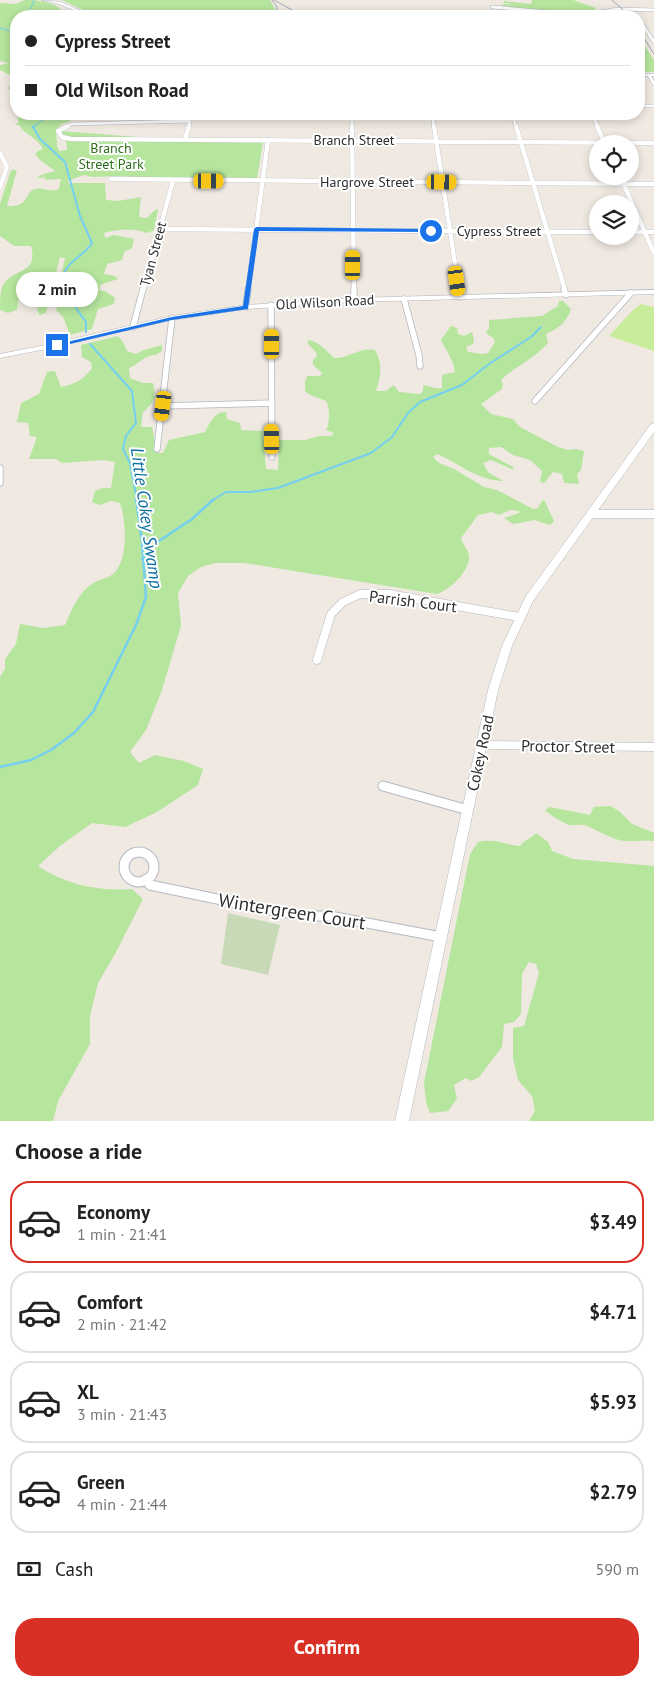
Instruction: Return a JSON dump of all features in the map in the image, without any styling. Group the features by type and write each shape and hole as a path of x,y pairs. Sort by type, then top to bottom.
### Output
{"street":[{"path":"44,0 60,3 77,10"},
{"path":"492,7 526,10"},
{"path":"597,7 601,10"},
{"path":"632,10 654,10"},
{"path":"645,28 654,42"},
{"path":"652,75 654,84"},
{"path":"352,120 354,300"},
{"path":"433,120 460,297"},
{"path":"514,120 566,294"},
{"path":"595,120 601,135"},
{"path":"185,139 189,121"},
{"name":"Branch Street","path":"189,121 71,124 58,131 62,136 71,139 589,143"},
{"path":"246,307 268,140"},
{"name":"Branch Street","path":"639,142 654,142"},
{"path":"0,153 8,167 0,187"},
{"name":"Hargrove Street","path":"111,179 589,184"},
{"name":"Tyan Street","path":"133,327 172,181"},
{"name":"Hargrove Street","path":"639,184 654,184"},
{"path":"623,185 654,253"},
{"name":"Cypress Street","path":"160,228 589,232"},
{"path":"639,232 654,232"},
{"name":"Old Wilson Road","path":"1,358 172,318 246,307 354,300 654,292"},
{"path":"535,402 631,293"},
{"path":"404,299 420,366"},
{"path":"271,305 272,457"},
{"path":"157,449 172,318"},
{"path":"163,406 272,403"},
{"name":"Cokey Road","path":"402,1121 499,668 519,617 534,592 654,426"},
{"path":"0,468 0,483"},
{"path":"591,514 654,514"},
{"name":"Parrish Court","path":"317,660 326,623 331,614 344,602 360,594 389,594 519,617"},
{"name":"Proctor Street","path":"482,745 654,746"},
{"path":"383,786 468,810"},
{"name":"Wintergreen Court","path":"146,879 150,885 275,911 308,916 330,916 441,937"}],"green space":[{"path":"25,0 43,1 62,10 10,10 10,75 0,70 0,65 9,63 0,61 0,3 16,4"},
{"path":"62,0 270,0 275,10 83,10"},
{"path":"532,0 573,0 596,8 594,10 537,10 501,7 503,4 508,4 508,7 509,4 515,4 504,3 504,1 531,4"},
{"path":"645,46 654,60 654,72 645,72"},
{"name":"Branch Street Park","path":"18,120 70,120 62,124 56,130 59,151 67,150 66,141 68,141 60,131 190,141 263,142 257,179 158,177 153,179 120,176 92,177 84,175 68,181 68,183 105,183 106,200 118,201 141,197 139,217 147,218 158,209 154,230 147,233 126,230 104,233 105,238 114,235 134,239 132,248 124,252 122,260 107,264 104,274 115,276 118,279 100,285 99,290 107,292 115,298 114,304 98,309 92,329 70,335 63,317 56,310 58,304 56,297 65,258 60,257 46,313 40,315 37,310 39,301 37,296 24,295 18,301 17,310 8,313 0,310 2,287 12,276 28,267 32,256 31,246 14,246 0,236 0,204 11,170 17,170 7,206 15,206 24,202 29,193 35,189 59,189 61,179 45,180 45,177 39,178 38,176 55,171 35,154 43,149 41,145 19,125 15,125 19,122"},
{"path":"559,301 563,301 571,309 558,327 546,334 548,343 543,349 501,380 503,384 502,389 481,404 491,414 513,419 520,427 558,447 584,451 581,470 577,474 579,484 564,483 562,474 553,472 544,483 540,482 542,471 530,460 513,455 501,447 489,448 489,454 513,467 514,470 491,460 483,463 488,472 503,481 477,475 437,454 433,457 439,463 454,469 484,487 497,490 533,509 538,508 544,500 554,521 550,525 535,520 513,524 504,518 519,513 519,511 510,510 499,515 492,512 478,515 461,538 469,556 463,574 448,588 437,594 244,563 216,563 201,567 188,576 178,593 181,626 161,693 146,730 130,752 139,763 155,755 184,761 203,769 198,785 157,812 125,827 92,823 60,846 38,866 59,878 95,888 132,889 143,899 98,983 90,1016 90,1044 58,1101 53,1121 0,1121 0,677 5,669 5,659 16,644 20,624 43,628 65,625 81,594 92,584 113,574 118,568 122,560 125,540 124,519 120,503 111,501 99,505 92,502 95,491 102,488 111,488 115,462 105,460 62,463 56,459 29,459 37,437 30,436 28,423 17,422 21,403 39,394 47,372 55,371 61,387 75,383 85,376 92,368 91,362 82,357 81,345 118,336 127,351 136,354 162,345 160,353 147,357 129,368 130,378 143,383 153,383 154,399 143,412 141,427 152,427 157,453 163,453 169,440 205,432 215,416 226,412 227,419 240,423 241,430 263,431 266,469 278,470 279,440 305,440 319,436 331,436 334,433 326,430 329,416 326,401 305,391 307,376 320,376 322,373 313,365 313,360 317,356 316,352 307,343 309,340 326,350 334,358 344,357 364,350 375,350 380,370 376,391 386,391 394,385 399,392 420,394 423,391 423,386 442,388 442,375 455,372 441,340 451,326 457,328 458,334 464,336 472,332 473,344 466,347 468,352 488,353 495,342 486,333 489,328 489,320 542,316 558,306"},
{"path":"641,304 654,307 654,351 609,336"},
{"path":"610,806 619,811 632,824 654,833 654,841 619,840 584,825 564,823 545,810 550,807 590,815 594,807"},
{"path":"536,833 548,842 552,851 573,859 654,866 654,1121 529,1121 535,1111 532,1096 518,1080 513,1058 513,1028 524,1026 539,973 536,964 529,962 522,974 521,1014 514,1022 504,1024 502,1047 479,1077 471,1081 466,1078 454,1085 457,1099 448,1111 430,1113 426,1102 424,1083 470,854 478,842 494,841 520,846"},
{"path":"228,913 280,925 268,975 221,964"}],"waterway":[{"path":"29,10 34,0"},
{"name":"Little Cokey Swamp","path":"0,28 10,31"},
{"name":"Little Cokey Swamp","path":"33,127 43,120"},
{"name":"Little Cokey Swamp","path":"33,127 40,139 65,162 80,216 92,243 85,252 68,266 63,276 76,308 86,322 86,332"},
{"path":"213,500 226,492 251,492 278,488 371,453 392,437 408,413 420,402 462,385 489,364 531,337 541,327"},
{"name":"Little Cokey Swamp","path":"90,344 132,391 136,423 126,436 123,449 130,463 137,500"},
{"name":"Little Cokey Swamp","path":"136,499 143,558"},
{"path":"143,558 159,541 192,519 214,499"},
{"name":"Little Cokey Swamp","path":"0,767 31,760 51,750 74,733 93,712 136,625 146,597 143,558"}],"railway":[{"path":"272,0 277,10"},
{"path":"274,0 292,10"},
{"path":"612,0 623,10"},
{"path":"645,40 654,54"}],"route":[{"path":"57,345 172,318 246,307 256,229 431,231"}]}
